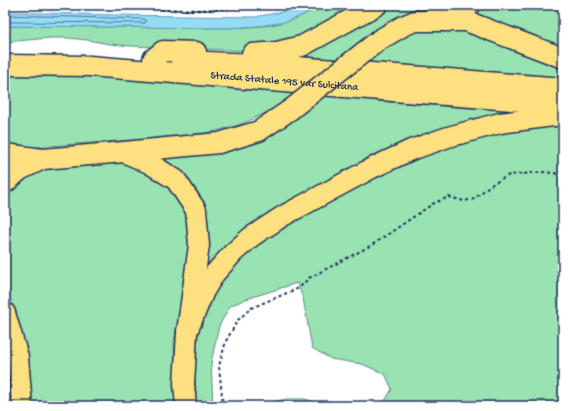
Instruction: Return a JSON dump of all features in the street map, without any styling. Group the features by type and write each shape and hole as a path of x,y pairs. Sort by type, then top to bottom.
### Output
{"highway":[{"path":"152,59 163,51 254,54 277,52 302,46 377,5"},
{"path":"5,154 43,159 124,152 219,143 259,131 290,110 379,40 403,26 462,6 470,5"},
{"path":"415,22 466,21 563,58"},
{"name":"Strada Statale 195 var Sulcitana","path":"5,52 259,64 563,88"},
{"name":"Strada Statale 195 var Sulcitana","path":"5,65 90,66 385,91 563,104"},
{"path":"187,332 204,291 215,273 233,253 251,237 283,216 372,168 411,150 448,137 500,123 563,116"},
{"path":"124,152 149,163 176,180 196,210 199,246 187,332 184,384 186,406"},
{"path":"5,183 20,170 43,159"},
{"path":"5,313 18,357 22,406"}],"path":[{"path":"5,6 203,10 269,5"},
{"path":"224,406 219,366 226,341 238,320 251,308 299,288 309,278 372,245 434,203 449,197 464,201 474,199 489,186 509,175 543,172 563,174"}],"green space":[{"path":"322,5 367,5 330,27 253,51 131,46 69,38 5,42 5,25 249,27 278,24 290,21"},
{"path":"385,5 429,5 396,17 367,36 380,48 413,28 457,25 563,63 563,79 297,56"},
{"path":"499,5 563,5 563,50 465,10"},
{"path":"5,73 171,80 298,91 272,110 239,125 212,132 144,139 22,148 5,147"},
{"path":"326,94 378,101 469,108 536,106 383,155 199,284 208,244 208,224 205,204 195,188 184,175 166,160 154,153 207,151"},
{"path":"563,123 563,406 382,406 392,389 385,374 362,364 331,359 312,348 303,298 297,283 246,299 230,306 219,326 211,363 213,406 197,406 195,349 201,321 211,297 241,255 285,226 375,176 436,150 480,137 520,128"},
{"path":"119,162 145,167 168,182 189,209 193,237 174,342 176,406 31,406 17,323 5,283 5,192 17,181 50,166"},
{"path":"5,358 9,381 11,406 5,406"},
{"path":"286,399 305,399 327,406 256,406"}],"water":[{"path":"298,5 322,5 301,16 285,22 228,28 5,25 5,12 254,17 282,12"}]}
